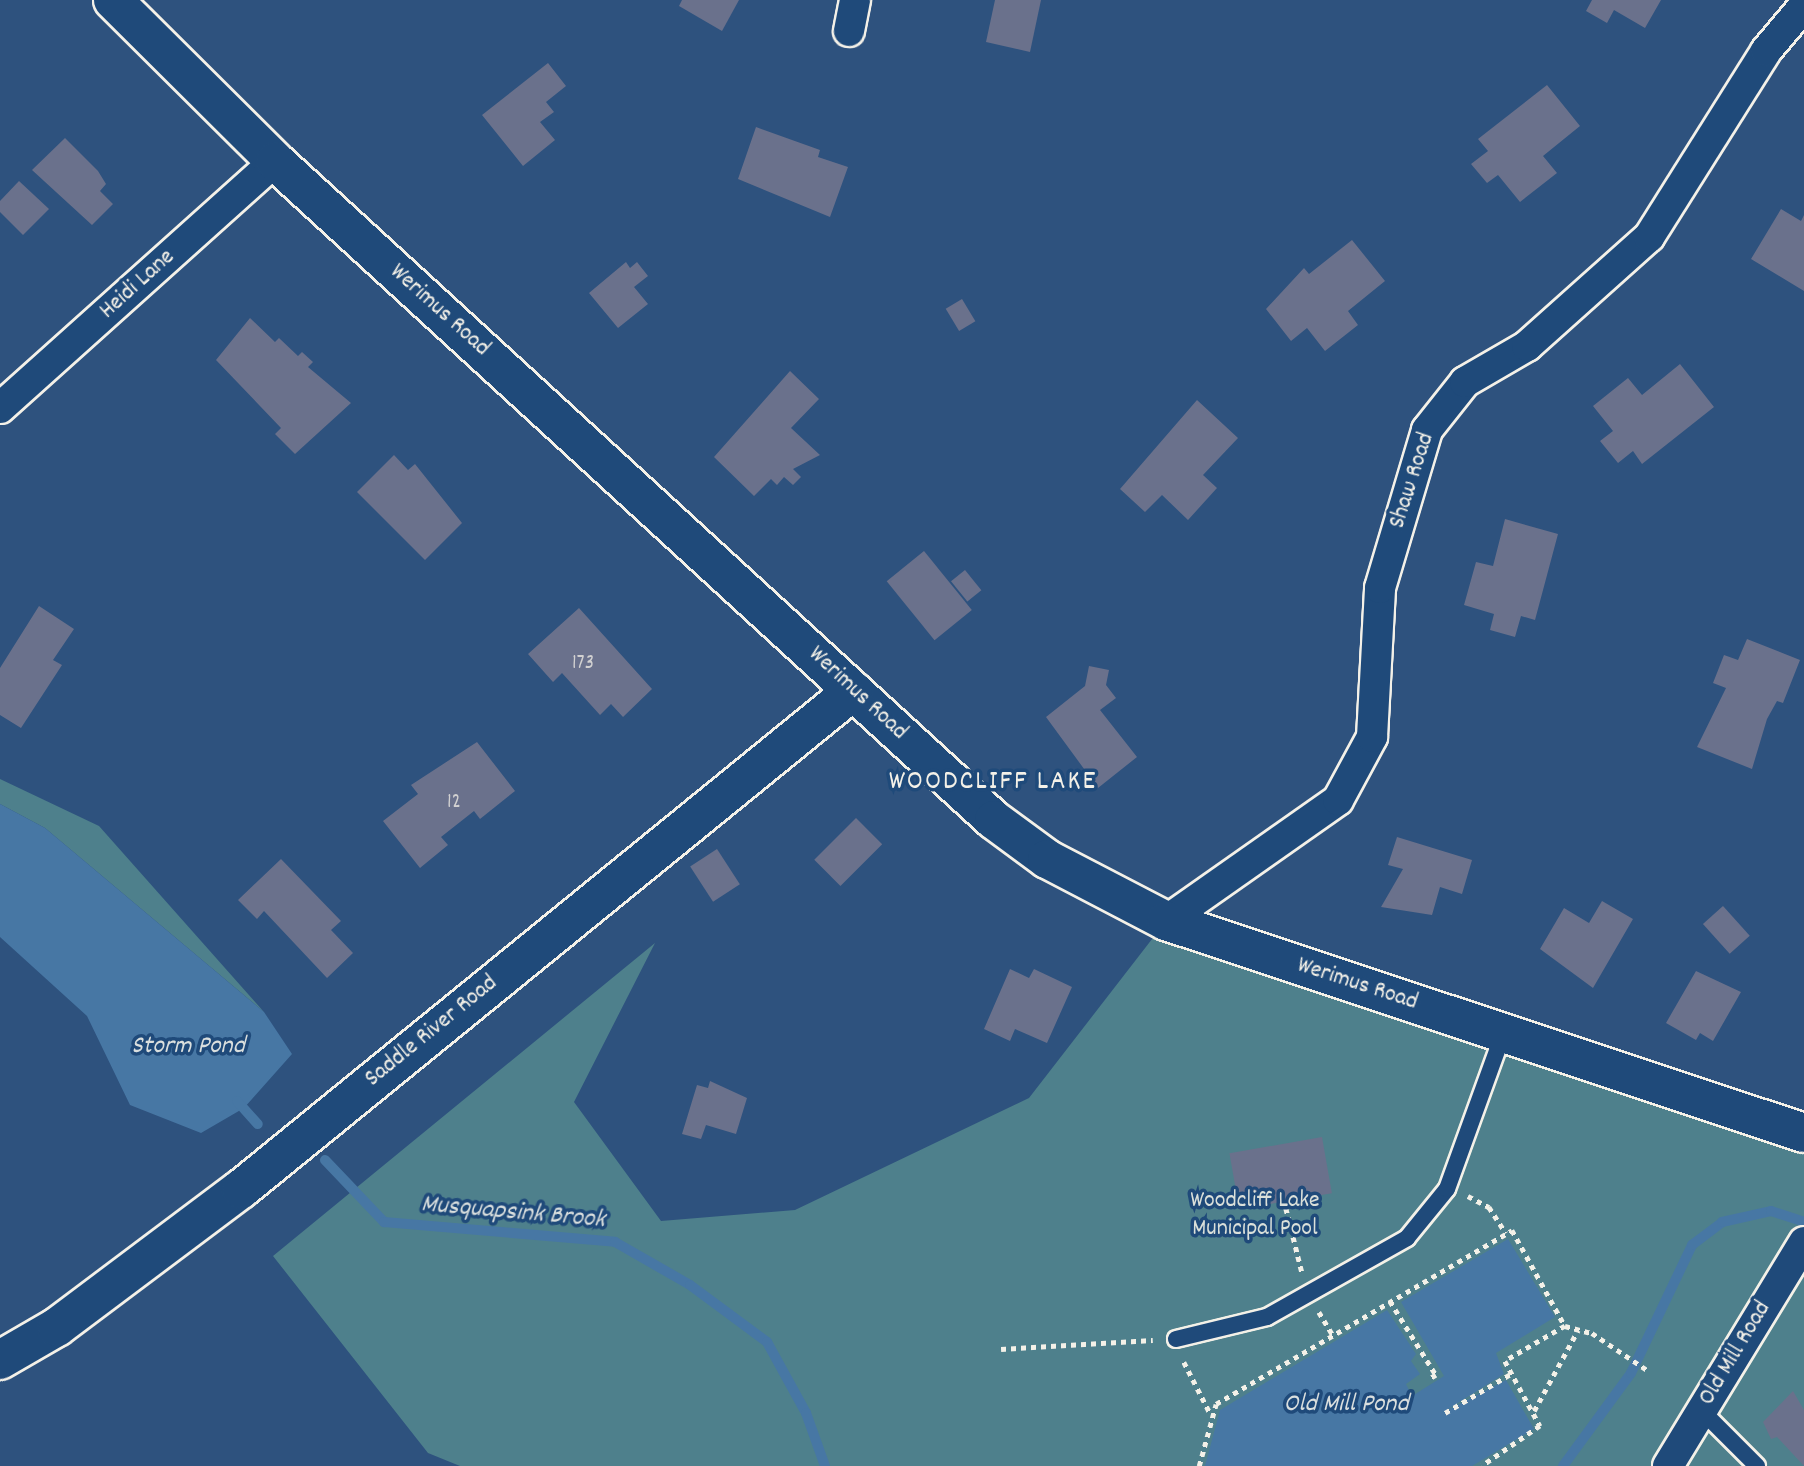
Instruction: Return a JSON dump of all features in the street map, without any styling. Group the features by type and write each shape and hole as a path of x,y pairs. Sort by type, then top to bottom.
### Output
{"main road":[{"name":"Werimus Road","path":"113,0 275,161 853,691 1037,851 1166,921 1804,1133"},
{"name":"Saddle River Road","path":"0,1360 57,1327 241,1189 853,691"},
{"path":"1760,1119 1804,1110"}],"street":[{"path":"849,31 855,0"},
{"name":"Shaw Road","path":"1166,921 1338,800 1372,737 1380,588 1427,430 1465,382 1527,346 1649,237 1766,51 1804,6"},
{"name":"Heidi Lane","path":"0,408 275,161"},
{"name":"Old Mill Road","path":"1668,1466 1803,1244"}],"lane":[{"path":"1176,1339 1222,1332 1310,1297 1407,1238 1447,1189 1503,1033"},
{"path":"1702,1411 1757,1466"}],"path":[{"path":"1447,1189 1489,1207 1506,1233"},
{"path":"1199,1466 1210,1413 1390,1301 1512,1230 1566,1326 1618,1350 1647,1370"},
{"path":"1390,1301 1436,1375 1428,1380"},
{"path":"1482,1466 1536,1433 1540,1424 1505,1361 1566,1326"},
{"path":"1533,1412 1578,1330"},
{"path":"1001,1349 1176,1339 1199,1402 1210,1413"},
{"path":"1444,1413 1512,1373"}],"green space":[{"path":"0,779 99,826 264,1012 45,828 0,804"},
{"name":"Woodcliff Lake Municipal Pool","path":"1166,921 1804,1133 1804,1466 460,1466 428,1453 273,1256 655,943 574,1102 661,1221 795,1210 1029,1098"}],"water":[{"name":"Storm Pond","path":"0,804 45,828 264,1012 292,1054 244,1108 201,1133 130,1105 87,1016 0,937"},
{"name":"Old Mill Pond","path":"1508,1239 1555,1317 1496,1353 1504,1374 1442,1413 1506,1380 1534,1429 1472,1466 1205,1466 1220,1410 1387,1310 1416,1354 1411,1361 1420,1374 1406,1384 1412,1396 1444,1376 1401,1302"}],"building":[{"path":"682,0 739,0 722,31 679,6"},
{"path":"995,0 1041,0 1030,52 986,42"},
{"path":"1592,0 1661,0 1645,28 1614,10 1607,23 1586,11"},
{"path":"548,63 566,86 546,102 554,112 540,122 555,140 523,166 482,115"},
{"path":"1547,85 1580,126 1543,156 1557,173 1520,202 1498,175 1487,183 1471,164 1488,151 1478,139"},
{"path":"756,127 820,150 818,157 848,167 830,217 738,179"},
{"path":"65,138 98,171 106,184 100,191 113,204 92,225 32,170"},
{"path":"19,181 49,209 23,235 0,212 0,201"},
{"path":"1781,209 1801,221 1804,215 1804,291 1751,259"},
{"path":"1352,240 1385,281 1348,311 1358,325 1325,351 1307,328 1291,341 1266,309 1304,268 1309,274"},
{"path":"626,262 630,268 637,262 648,276 634,287 648,304 618,328 589,293"},
{"path":"962,299 975,321 959,331 946,309"},
{"path":"250,318 275,342 279,338 298,356 302,352 313,362 308,367 351,403 295,454 275,434 281,428 216,360"},
{"path":"1680,364 1714,407 1642,464 1633,451 1618,463 1600,441 1613,431 1593,406 1628,378 1642,395"},
{"path":"790,371 819,399 791,428 820,455 793,469 801,477 793,485 784,477 777,485 771,479 754,496 714,457"},
{"path":"1197,400 1238,438 1203,475 1217,488 1188,520 1162,495 1145,512 1120,489"},
{"path":"394,455 408,470 415,464 462,523 425,560 357,492"},
{"path":"1505,519 1558,534 1535,620 1521,616 1515,637 1490,630 1494,614 1464,605 1476,562 1493,566"},
{"path":"924,551 972,610 935,640 887,581"},
{"path":"965,570 981,590 967,602 951,581"},
{"path":"39,606 74,629 53,660 62,665 21,728 0,715 0,668"},
{"path":"579,608 652,689 623,717 611,704 600,715 562,673 553,682 528,654"},
{"path":"1747,639 1800,660 1783,703 1777,701 1767,719 1752,769 1697,747 1726,688 1713,683 1724,655 1738,660"},
{"path":"1089,666 1109,670 1106,685 1116,698 1100,710 1137,757 1098,788 1046,717 1085,686"},
{"path":"477,742 515,791 480,819 474,811 441,837 448,845 420,868 383,821 418,794 411,785"},
{"path":"856,818 882,844 840,886 814,860"},
{"path":"1397,837 1472,860 1462,894 1440,887 1432,915 1381,907 1403,869 1388,865"},
{"path":"717,849 740,884 713,902 690,866"},
{"path":"281,859 341,921 331,930 353,953 327,978 264,911 257,919 238,900"},
{"path":"1602,901 1633,919 1593,988 1540,949 1564,908 1589,923"},
{"path":"1723,906 1750,936 1730,954 1703,924"},
{"path":"1010,969 1029,978 1034,969 1072,987 1047,1043 1015,1029 1010,1041 984,1029"},
{"path":"1696,971 1741,992 1713,1041 1700,1033 1696,1040 1666,1023"},
{"path":"710,1081 747,1098 736,1134 706,1125 701,1139 682,1134 697,1085 708,1088"},
{"path":"1322,1137 1332,1193 1239,1209 1229,1153"},
{"path":"1793,1391 1804,1410 1804,1466 1777,1437 1771,1439 1763,1422"}],"waterway":[{"name":"Musquapsink Brook","path":"237,1101 258,1124"},
{"name":"Musquapsink Brook","path":"325,1160 384,1222 615,1242 690,1285 767,1342 806,1413 825,1466"},
{"name":"Musquapsink Brook","path":"1563,1466 1631,1373 1692,1245 1722,1222 1771,1211 1804,1222"}],"district":[{"name":"WOODCLIFF LAKE","path":"993,783"}]}
